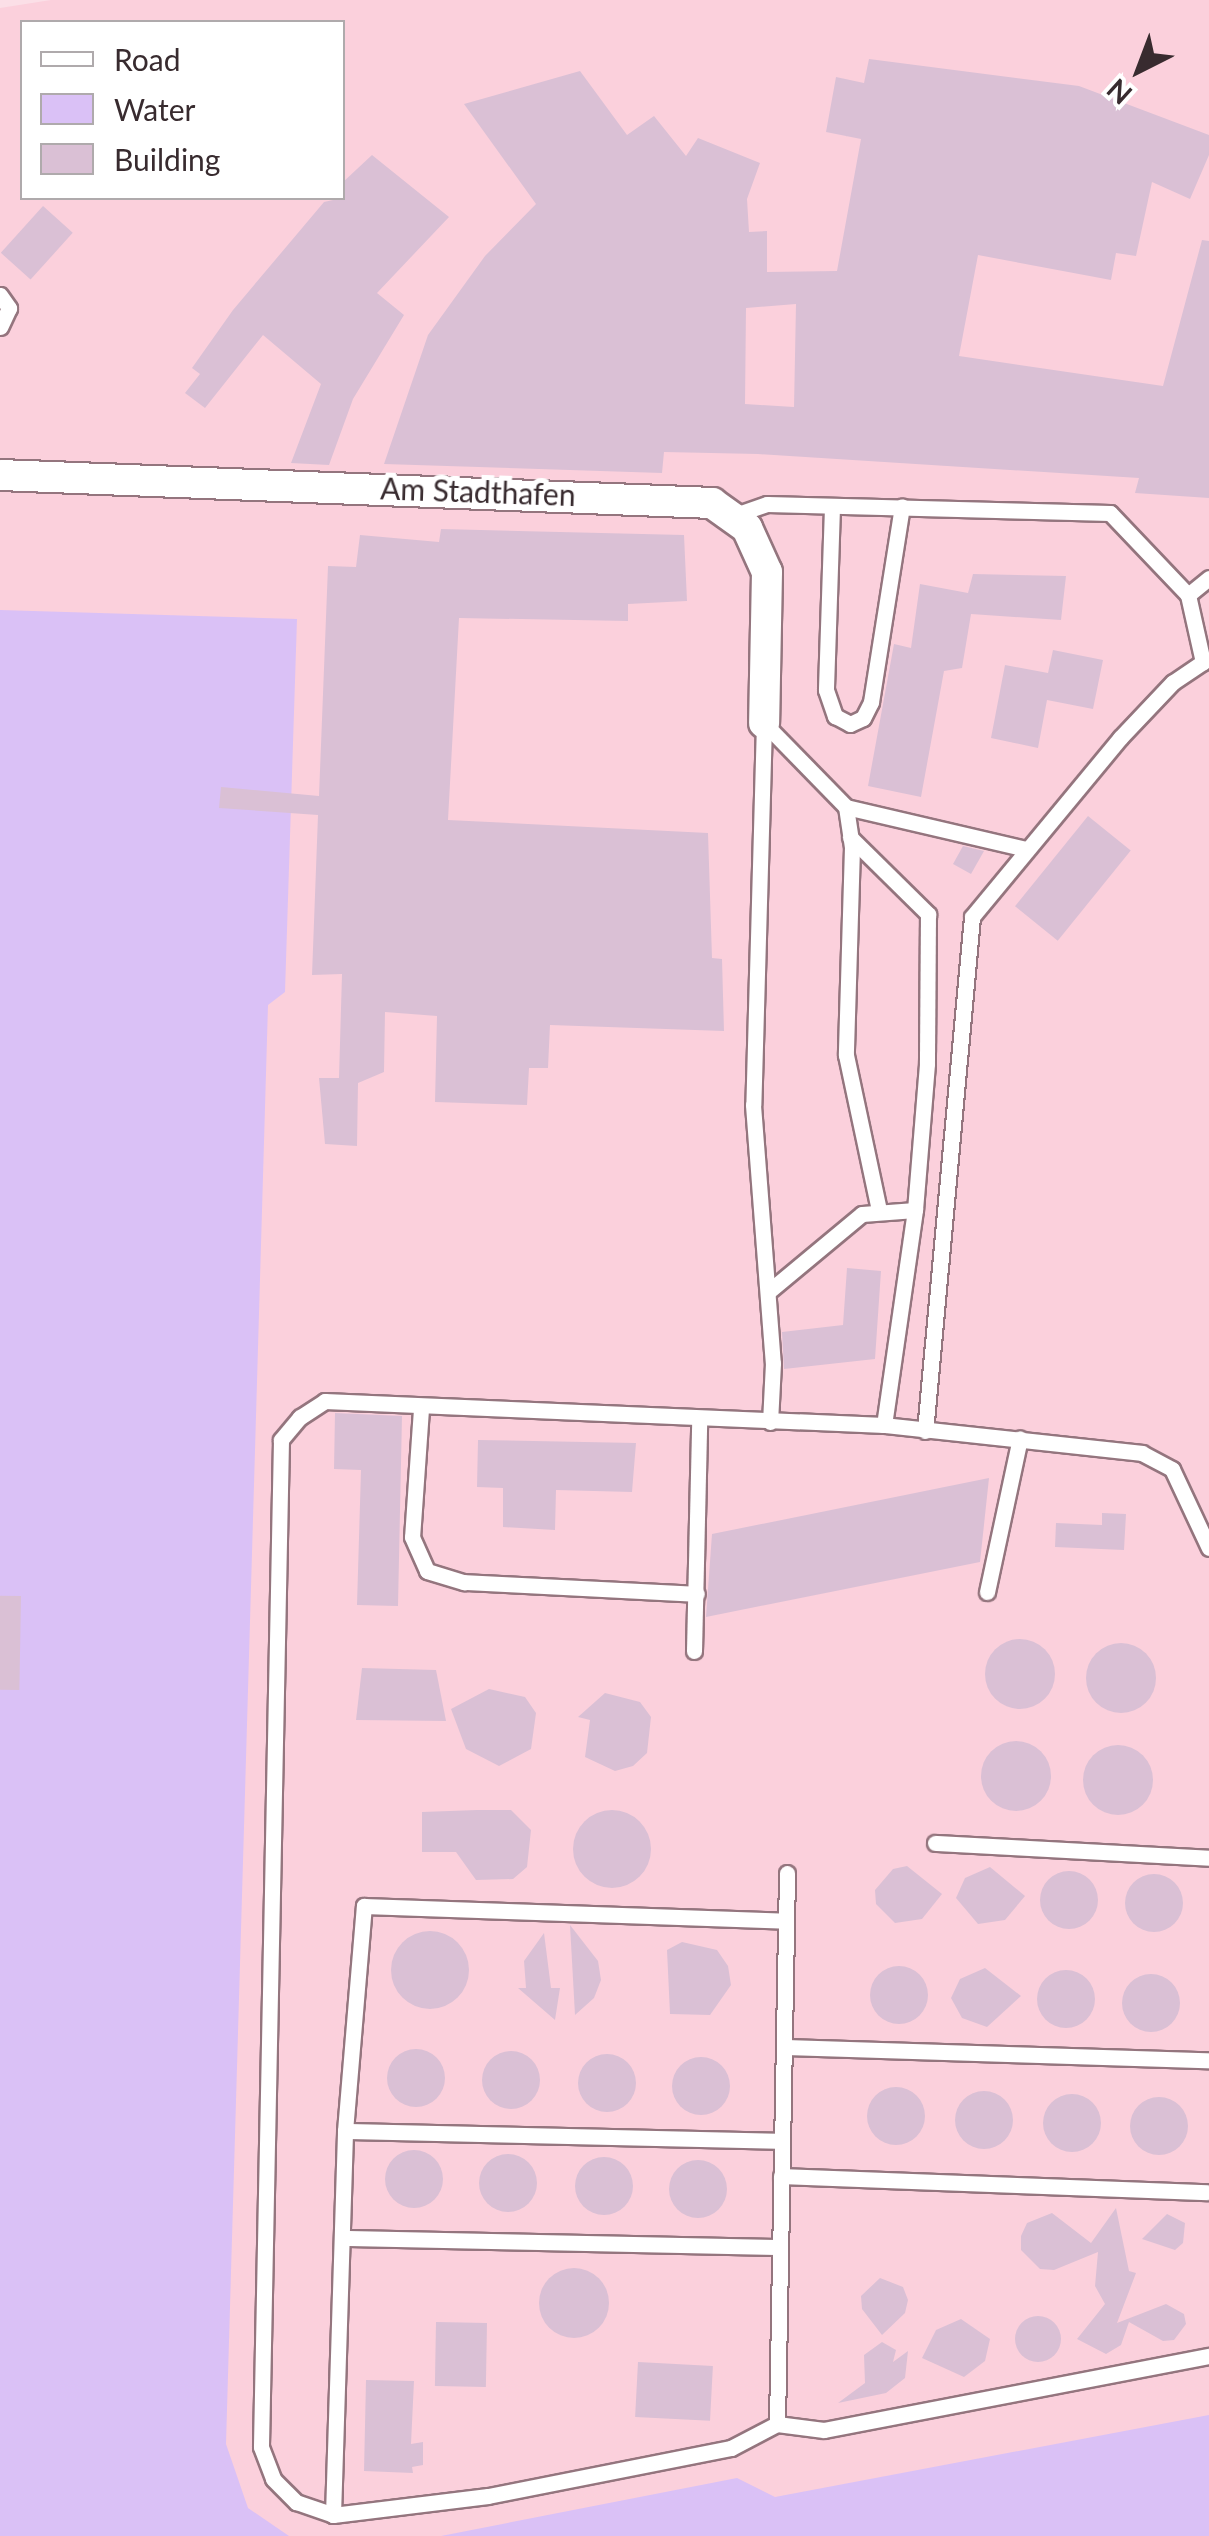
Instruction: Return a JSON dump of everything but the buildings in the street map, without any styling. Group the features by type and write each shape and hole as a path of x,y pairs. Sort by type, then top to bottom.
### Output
{"street":[{"name":"Am Stadthafen","path":"0,475 674,498 712,503 735,515"},
{"path":"735,515 760,544 767,572 764,723"}],"lane":[{"path":"0,294 9,308 0,327"},
{"path":"735,515 767,504 1110,513 1188,595 1206,663 1173,682 1026,849 972,917 924,1432"},
{"path":"832,507 826,690 835,716 850,724 863,718 871,702 902,506"},
{"path":"1188,595 1209,578"},
{"path":"764,723 846,807 1026,849"},
{"path":"764,723 753,1105 768,1292 770,1422"},
{"path":"846,807 850,837 846,1054 879,1210"},
{"path":"850,837 928,914 927,1064 915,1210 884,1425"},
{"path":"768,1292 862,1214 915,1210"},
{"path":"1209,1548 1172,1469 1142,1452 884,1425 699,1422 325,1401 281,1440 261,2447 273,2479 296,2502 333,2515 488,2496 731,2448 778,2424 824,2430 1209,2356 1209,2343"},
{"path":"421,1409 412,1537 427,1571 464,1582 697,1594"},
{"path":"694,1651 699,1422"},
{"path":"987,1592 1020,1438"},
{"path":"935,1843 1209,1858"},
{"path":"778,2424 787,1873"},
{"path":"333,2515 345,2131 364,1906 786,1921"},
{"path":"784,2048 1209,2060"},
{"path":"345,2131 780,2142"},
{"path":"781,2176 1208,2193"},
{"path":"344,2238 780,2247"}],"shaded area":[{"path":"51,0 1209,0 1209,2536 0,2536 0,8"}],"water":[{"path":"0,610 297,619 285,992 268,1005 226,2444 248,2508 289,2536 0,2536"},
{"path":"1209,2415 1209,2536 441,2536 737,2478 775,2497"}]}
